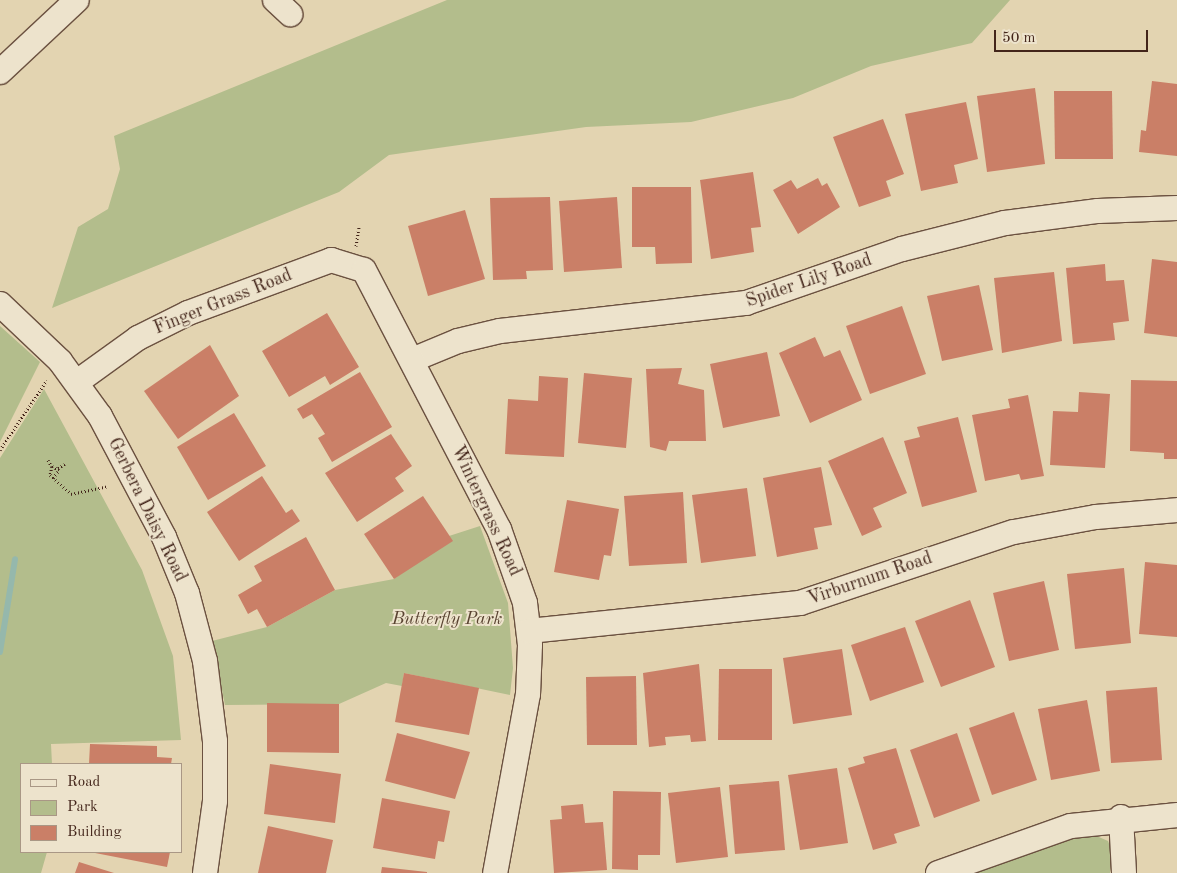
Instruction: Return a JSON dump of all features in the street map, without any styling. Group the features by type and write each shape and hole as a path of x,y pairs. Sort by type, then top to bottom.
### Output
{"street":[{"path":"0,72 77,0"},
{"name":"Spider Lily Road","path":"412,360 458,341 500,331 746,303 902,249 1005,223 1098,211 1177,208"},
{"name":"Finger Grass Road","path":"77,382 126,346 175,318 332,260 352,264"},
{"name":"Wintergrass Road","path":"352,264 364,270 511,555 529,631 527,701 494,873"},
{"name":"Gerbera Daisy Road","path":"0,304 77,382 112,437 164,538 198,632 215,749 215,801 205,873"},
{"name":"Virburnum Road","path":"529,631 800,602 1014,532 1096,516 1177,510"},
{"path":"938,873 1038,835 1121,818 1177,815"},
{"path":"1121,818 1124,873"}],"path":[{"path":"0,450 17,419 52,376"},
{"path":"48,460 52,466 58,468"},
{"path":"54,478 58,468 65,464"},
{"path":"52,466 48,473 71,494 108,486"}],"green space":[{"path":"447,0 1010,0 972,43 871,66 793,98 691,122 586,127 389,155 339,192 52,308 78,227 108,209 120,169 114,136"},
{"path":"0,326 40,362 0,442"},
{"path":"44,389 142,570 173,656 181,740 51,744 52,763 20,763 20,853 47,853 41,873 0,873 0,458"},
{"name":"Butterfly Park","path":"480,526 508,603 513,668 510,695 404,673 402,686 386,683 339,704 225,705 212,641 267,627 335,590 394,579 449,536"},
{"path":"1092,834 1108,841 1112,852 1110,873 976,873 1033,848"}],"building":[{"path":"1152,81 1177,84 1177,156 1139,152 1141,130 1146,131"},
{"path":"1035,88 1045,164 987,172 977,96"},
{"path":"1054,91 1112,91 1113,159 1055,159"},
{"path":"966,102 978,159 954,165 958,183 921,191 905,114"},
{"path":"883,119 904,174 886,181 891,196 859,207 833,137"},
{"path":"753,172 761,227 751,228 754,252 711,259 700,180"},
{"path":"818,178 822,186 827,183 840,207 798,234 773,190 791,180 797,189"},
{"path":"632,187 691,187 692,263 656,264 655,247 632,247"},
{"path":"550,197 553,270 526,271 527,279 493,280 490,198"},
{"path":"617,197 622,268 564,272 559,201"},
{"path":"465,210 485,279 428,296 408,226"},
{"path":"1152,259 1177,262 1177,337 1144,333"},
{"path":"1105,264 1106,281 1124,280 1129,321 1113,323 1115,340 1073,344 1066,268"},
{"path":"1054,272 1062,341 1002,353 994,278"},
{"path":"979,285 993,350 942,361 927,296"},
{"path":"902,306 926,374 870,394 846,326"},
{"path":"327,313 359,367 330,385 325,376 289,397 262,351"},
{"path":"815,337 824,357 840,350 862,400 810,423 779,353"},
{"path":"210,345 239,396 178,439 144,391"},
{"path":"767,352 780,416 723,428 710,364"},
{"path":"682,368 678,384 704,390 706,441 669,441 666,451 650,447 646,369"},
{"path":"360,372 392,427 332,462 318,438 325,434 312,414 303,419 297,409"},
{"path":"584,373 632,378 626,448 578,443"},
{"path":"539,376 568,378 564,457 505,454 508,399 538,401"},
{"path":"1131,380 1177,381 1177,459 1164,459 1164,453 1130,451"},
{"path":"1079,392 1110,394 1105,468 1050,465 1053,411 1078,412"},
{"path":"1028,395 1044,476 1021,480 1019,474 985,481 972,415 1010,408 1008,399"},
{"path":"234,413 266,466 208,500 177,447"},
{"path":"958,417 977,492 922,507 904,441 920,437 917,427"},
{"path":"391,434 412,466 395,478 404,491 357,522 325,473"},
{"path":"883,437 907,493 873,508 882,527 862,536 828,461"},
{"path":"821,467 832,525 814,528 818,549 777,557 763,478"},
{"path":"262,476 286,513 292,509 300,521 239,561 207,512"},
{"path":"747,488 756,556 701,563 692,495"},
{"path":"683,492 687,563 629,566 624,496"},
{"path":"423,496 453,541 394,579 364,534"},
{"path":"567,500 619,509 611,556 604,555 599,580 554,572"},
{"path":"306,537 335,590 267,627 257,609 248,614 238,595 262,581 254,566"},
{"path":"1145,562 1177,565 1177,637 1139,634"},
{"path":"1124,568 1131,643 1075,649 1067,574"},
{"path":"1044,581 1059,650 1009,661 993,593"},
{"path":"970,600 995,667 941,687 915,621"},
{"path":"905,627 924,682 870,701 851,645"},
{"path":"842,649 852,715 793,724 783,658"},
{"path":"699,664 706,741 691,742 690,735 665,737 666,745 649,747 643,673"},
{"path":"719,669 772,669 772,740 718,740"},
{"path":"404,673 479,688 469,735 395,722"},
{"path":"636,676 637,745 587,745 586,677"},
{"path":"1157,687 1162,760 1111,763 1106,691"},
{"path":"1087,700 1100,771 1051,780 1038,709"},
{"path":"267,703 339,704 339,753 267,752"},
{"path":"1014,712 1037,780 992,795 969,728"},
{"path":"397,733 470,752 455,799 385,781"},
{"path":"957,733 980,801 934,818 910,750"},
{"path":"90,744 157,746 157,757 172,758 171,763 89,763"},
{"path":"896,748 920,826 894,834 897,843 873,850 848,768 865,763 863,757"},
{"path":"270,764 341,774 335,823 264,814"},
{"path":"837,768 848,843 800,850 788,775"},
{"path":"779,781 785,850 735,854 729,785"},
{"path":"720,787 728,857 676,863 668,793"},
{"path":"613,791 661,792 660,855 638,855 638,870 612,869"},
{"path":"382,798 450,811 444,842 438,841 435,859 373,848"},
{"path":"583,804 585,823 603,822 607,870 554,873 550,820 562,819 561,806"},
{"path":"268,826 333,840 326,873 258,873"},
{"path":"95,853 170,853 167,867"},
{"path":"79,862 114,873 75,873"},
{"path":"382,867 427,872 427,873 381,873"}],"waterway":[{"path":"0,652 15,559"}]}
